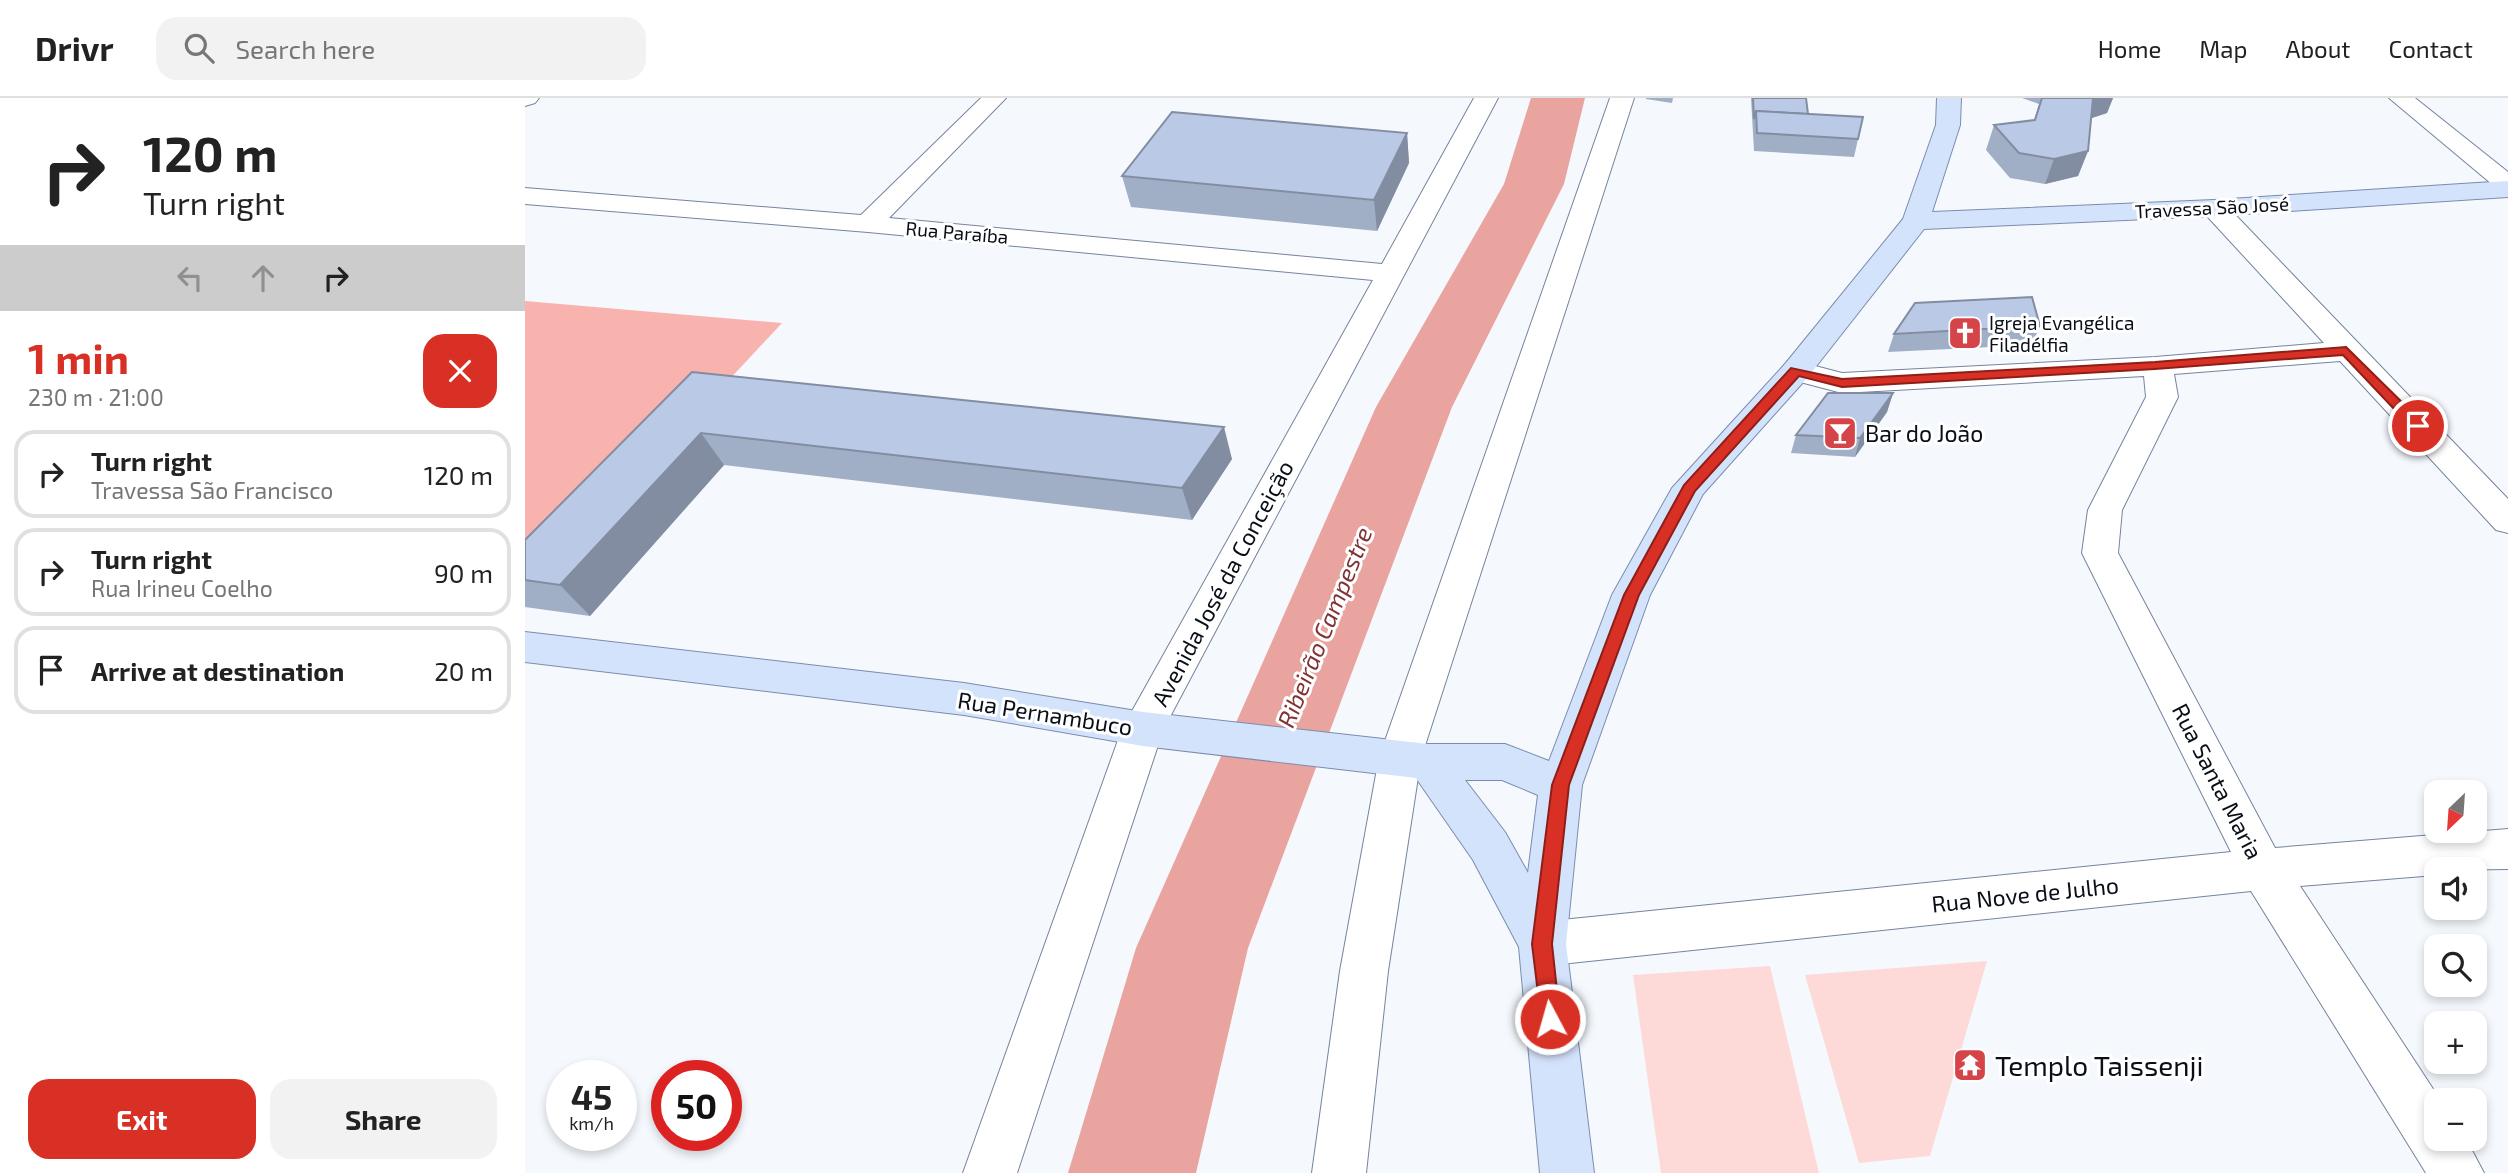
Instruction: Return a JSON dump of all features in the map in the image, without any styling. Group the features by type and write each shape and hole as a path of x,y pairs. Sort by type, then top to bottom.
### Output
{"main road":[{"path":"1567,1173 1542,944 1561,785 1631,595 1689,488 1796,371 1916,222 1948,125 1949,98"},
{"name":"Travessa São José","path":"1916,222 2214,208 2508,187"},
{"name":"Rua Pernambuco","path":"525,647 964,699 1156,730 1283,745 1414,760 1505,762 1561,785"},
{"path":"1414,760 1489,846 1542,944"}],"street":[{"path":"868,224 994,98"},
{"name":"Avenida José da Conceição","path":"990,1173 1156,730 1388,273 1486,98"},
{"path":"1339,1173 1364,971 1414,760 1622,98"},
{"path":"2400,98 2508,187"},
{"name":"Rua Paraíba","path":"525,196 868,224 1388,273"},
{"path":"2214,208 2508,521"},
{"path":"1796,371 1842,383 2155,366 2346,351"},
{"name":"Rua Santa Maria","path":"2155,366 2162,382 2162,397 2105,510 2100,553 2263,869 2457,1173"},
{"name":"Rua Nove de Julho","path":"1542,944 2263,869 2508,849"}],"shaded area":[{"path":"525,301 782,323 525,599"},
{"path":"1987,961 1930,1156 1859,1163 1805,975"},
{"path":"1770,966 1819,1173 1661,1173 1633,975"}],"building":[{"path":"1753,98 1806,98 1808,114 1756,111 1754,119"},
{"path":"2042,98 2093,98 2088,151 2054,159 2019,153 1994,125 2035,120"},
{"path":"1756,111 1863,117 1858,139 1757,133"},
{"path":"1172,112 1407,133 1374,200 1122,176"},
{"path":"2032,297 2040,326 1894,334 1915,303"},
{"path":"692,372 1224,427 1182,488 701,433 560,585 525,580 525,540"},
{"path":"1828,393 1893,393 1860,438 1796,435"}],"waterway":[{"name":"Ribeirão Campestre","path":"1132,1173 1192,948 1414,407 1534,184 1558,98"}],"place":[{"name":"Igreja Evangélica Filadélfia","path":"1965,333"},
{"name":"Bar do João","path":"1840,433"},
{"name":"Templo Taissenji","path":"1970,1065"}],"route":[{"path":"1550,1019 1542,944 1561,785 1631,595 1689,488 1796,371 1842,383 2155,366 2346,351 2418,426"}]}
